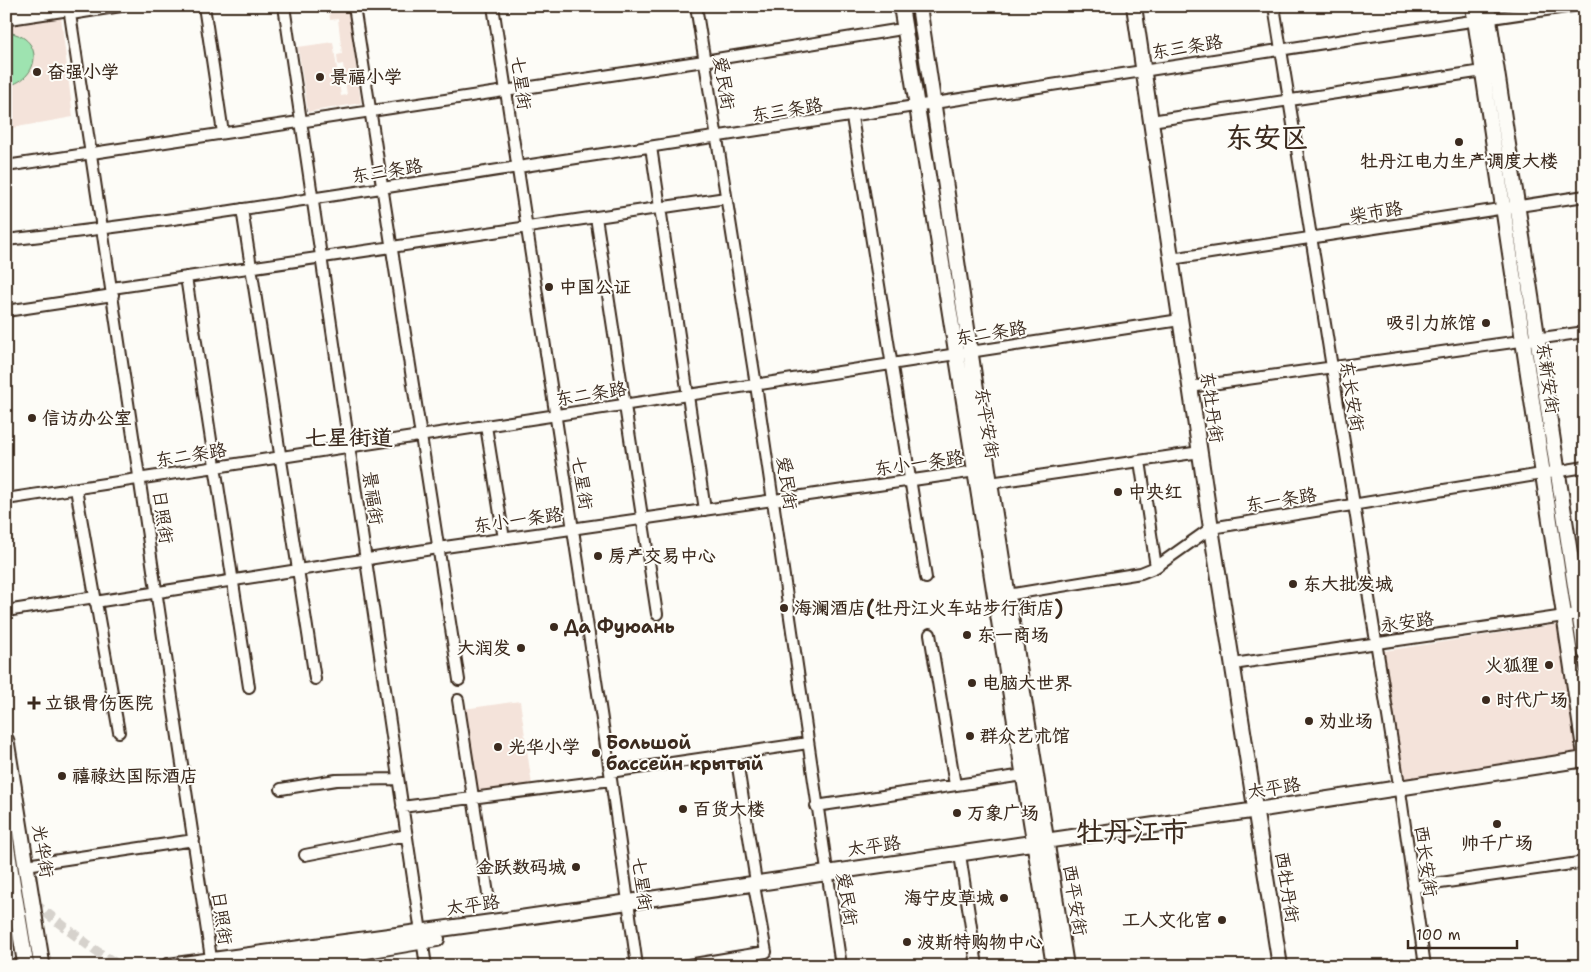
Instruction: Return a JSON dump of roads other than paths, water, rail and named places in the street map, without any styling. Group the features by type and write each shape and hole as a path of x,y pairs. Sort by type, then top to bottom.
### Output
{"highway":[{"path":"6,17 74,10"},
{"name":"光华街","path":"6,741 42,966"},
{"name":"光华街","path":"6,844 26,966"}],"main road":[{"path":"6,10 29,6"},
{"name":"东平安街","path":"902,6 976,471 1002,596 1040,845"},
{"name":"东平安街","path":"920,6 990,483 1024,775 1040,845"},
{"name":"东牡丹街","path":"1134,6 1211,528 1257,813"},
{"name":"东新安街","path":"1473,6 1585,755"},
{"name":"东新安街","path":"1488,13 1558,471 1582,613 1585,652"},
{"name":"太平路","path":"1400,791 1585,759"},
{"name":"太平路","path":"168,966 415,937 1400,791 1585,766"},
{"name":"西牡丹街","path":"1257,813 1280,966"},
{"name":"太平路","path":"827,876 961,861 1040,845"},
{"name":"西平安街","path":"1040,845 1054,966"},
{"name":"西平安街","path":"1040,845 1066,966"},
{"name":"太平路","path":"278,966 415,937"}],"street":[{"path":"6,24 74,10 121,6"},
{"path":"204,6 222,133"},
{"name":"景福街","path":"284,6 406,835 415,937 426,966"},
{"path":"354,6 459,680"},
{"name":"七星街","path":"493,6 611,776 637,966"},
{"name":"爱民街","path":"696,6 756,385 816,806 841,966"},
{"name":"东长安街","path":"1274,6 1400,791"},
{"name":"东三条路","path":"6,240 103,229 242,209 917,107 1280,48 1475,22 1488,13 1573,6"},
{"name":"日照街","path":"74,10 103,229 212,962"},
{"path":"6,166 704,61 896,30"},
{"path":"1151,120 1482,71"},
{"path":"852,117 926,578"},
{"path":"651,147 705,510"},
{"name":"柴市路","path":"1171,259 1585,196"},
{"path":"6,311 186,277 726,198"},
{"path":"242,209 315,679"},
{"path":"596,217 657,614"},
{"path":"186,277 249,687"},
{"name":"东二条路","path":"6,500 1180,320"},
{"path":"1190,387 1585,332"},
{"path":"486,426 504,539"},
{"path":"990,483 1200,452"},
{"path":"1140,461 1156,567"},
{"name":"东一条路","path":"1002,596 1124,577 1156,567 1211,528 1585,467"},
{"name":"东小一条路","path":"6,611 157,592 438,548 976,471"},
{"path":"76,489 119,732"},
{"name":"永安路","path":"1233,664 1582,613"},
{"path":"930,634 955,785"},
{"path":"458,700 488,894"},
{"path":"402,807 473,798 808,743"},
{"path":"682,966 719,963 766,952 736,754"},
{"path":"816,806 1024,775"},
{"path":"281,789 336,780 398,780"},
{"name":"西长安街","path":"1400,791 1425,966"},
{"path":"305,855 406,835"},
{"path":"26,865 194,840"},
{"path":"961,861 977,966"},
{"path":"1413,886 1585,862"},
{"path":"233,964 390,939 415,937"}],"tunnel":[{"path":"10,885 96,951 120,966"}],"place":[{"name":"奋强小学","path":"37,72"},
{"name":"景福小学","path":"320,77"},
{"name":"牡丹江电力生产调度大楼","path":"1459,142"},
{"name":"中国公证","path":"549,287"},
{"name":"吸引力旅馆","path":"1486,323"},
{"name":"信访办公室","path":"32,418"},
{"name":"中央红","path":"1118,492"},
{"name":"房产交易中心","path":"598,556"},
{"name":"东大批发城","path":"1293,584"},
{"name":"海澜酒店(牡丹江火车站步行街店)","path":"784,608"},
{"name":"Да Фуюань","path":"554,627"},
{"name":"东一商场","path":"967,635"},
{"name":"大润发","path":"521,648"},
{"name":"火狐狸","path":"1549,665"},
{"name":"电脑大世界","path":"972,683"},
{"name":"时代广场","path":"1486,700"},
{"name":"立银骨伤医院","path":"34,703"},
{"name":"劝业场","path":"1309,721"},
{"name":"群众艺术馆","path":"970,736"},
{"name":"光华小学","path":"498,747"},
{"name":"Большой бассейн крытый","path":"596,753"},
{"name":"禧禄达国际酒店","path":"62,776"},
{"name":"百货大楼","path":"683,809"},
{"name":"万象广场","path":"957,813"},
{"name":"帅千广场","path":"1497,824"},
{"name":"金跃数码城","path":"576,867"},
{"name":"海宁皮草城","path":"1004,898"},
{"name":"工人文化宫","path":"1222,920"},
{"name":"波斯特购物中心","path":"907,942"}],"district":[{"name":"东安区","path":"1267,137"},
{"name":"七星街道","path":"349,437"},
{"name":"牡丹江市","path":"1132,831"}]}
